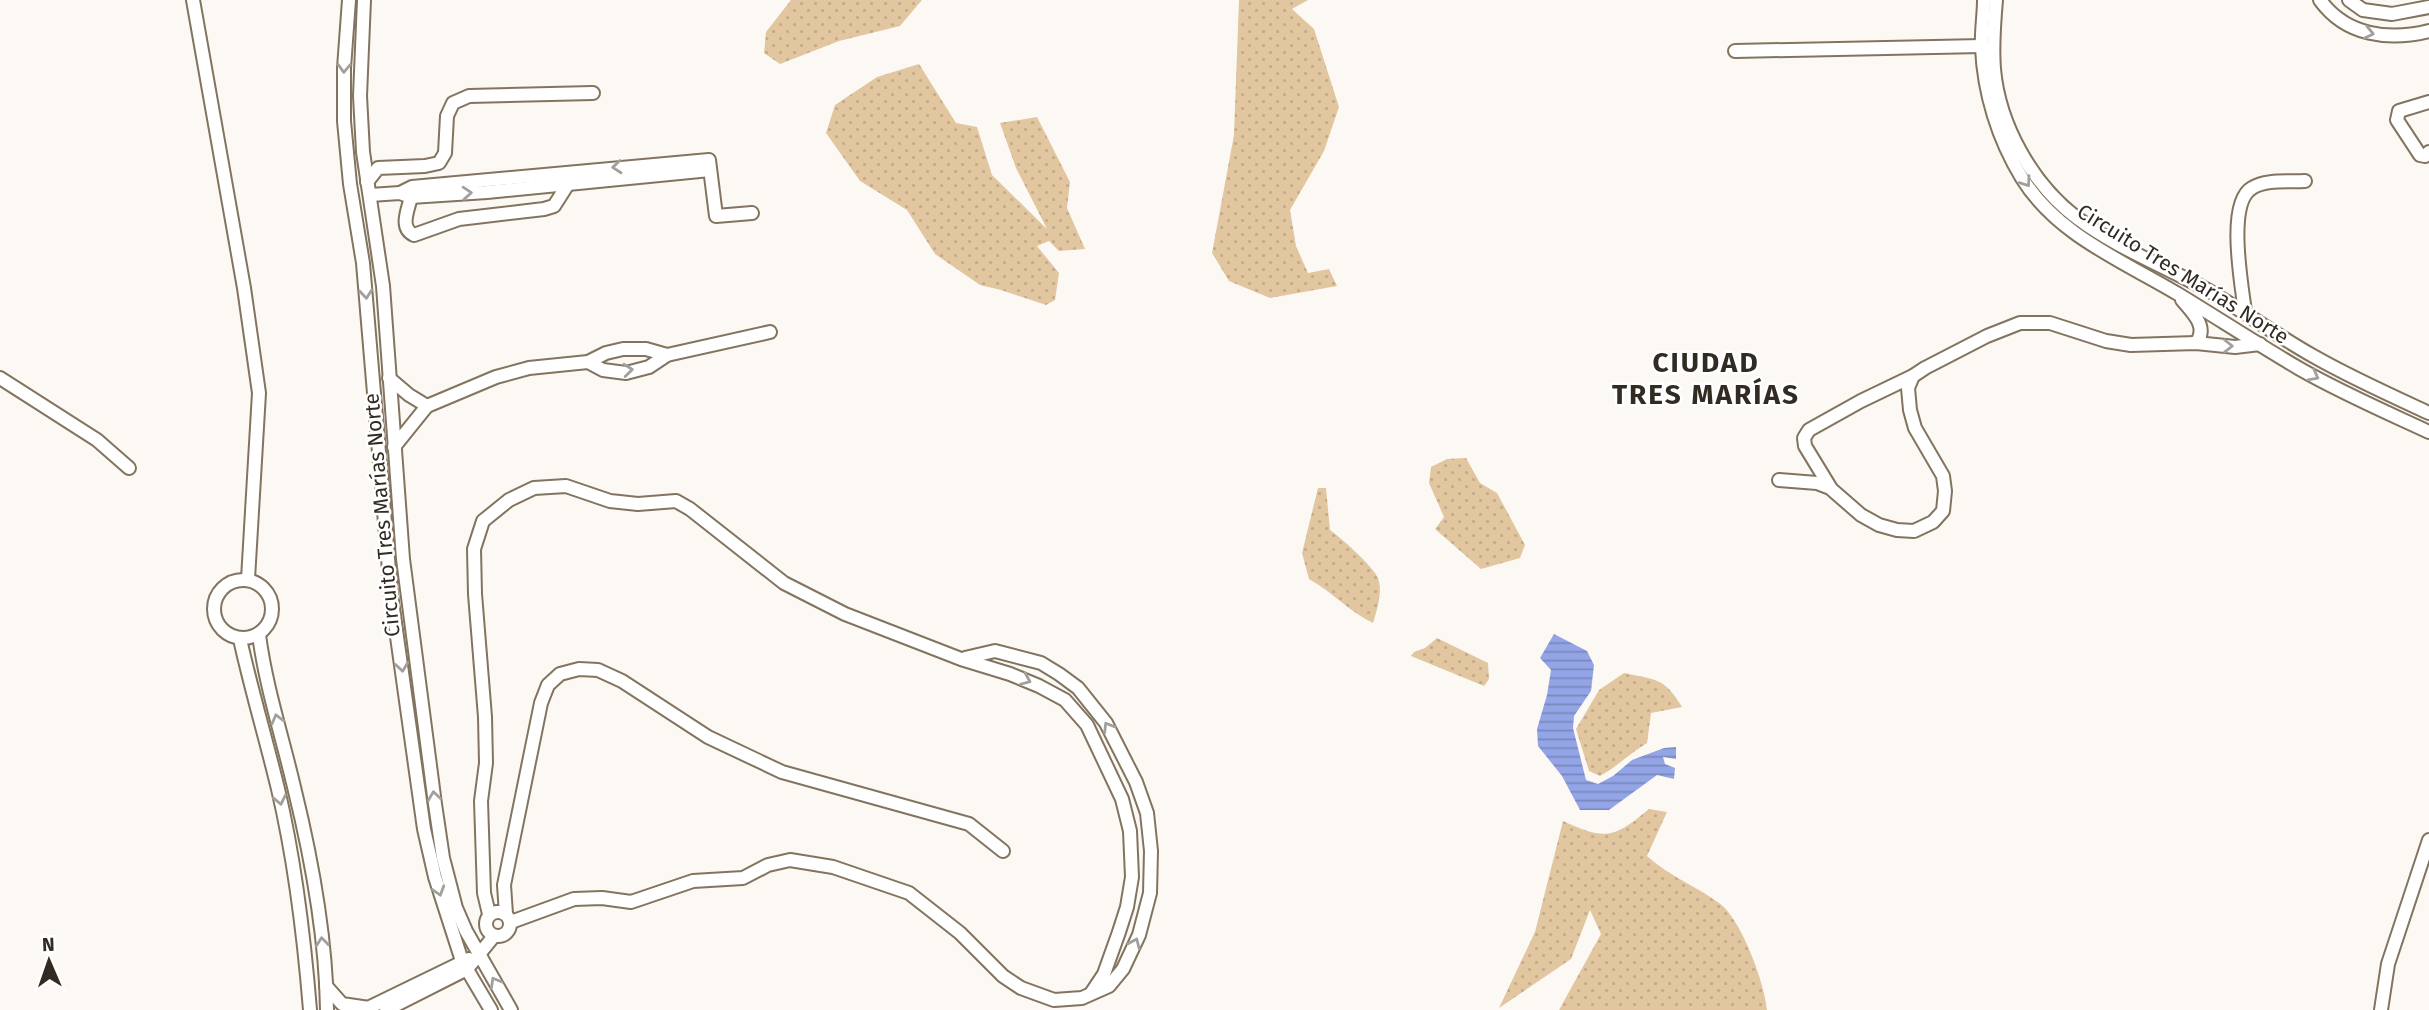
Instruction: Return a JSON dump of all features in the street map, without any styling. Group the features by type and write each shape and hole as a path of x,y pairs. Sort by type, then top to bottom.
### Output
{"street":[{"path":"193,0 244,288 259,393 248,579"},
{"name":"Circuito Tres Marías Norte","path":"349,0 344,68 344,121 350,184 364,273 391,594 424,829 435,877 464,965 491,1010"},
{"name":"Circuito Tres Marías Norte","path":"364,0 360,96 363,152 383,286 410,622 443,858 456,908 510,1010"},
{"name":"Circuito Tres Marías Norte","path":"1984,0 1984,72 2023,179 2045,208 2067,228 2260,344 2354,398 2429,432"},
{"name":"Circuito Tres Marías Norte","path":"1996,0 1994,72 2002,125 2048,192 2077,218 2122,246 2208,290 2363,383 2429,413"},
{"path":"2320,0 2327,10 2354,29 2382,36 2410,36 2429,31"},
{"path":"2355,2 2363,10 2392,14 2429,7"},
{"path":"1735,51 1982,46"},
{"path":"363,152 378,168 439,163 445,153 447,116 453,103 469,96 593,93"},
{"path":"2429,102 2399,111 2397,120 2420,155 2425,156 2429,152"},
{"path":"368,182 378,168"},
{"path":"574,179 554,205 544,209 459,219 414,235 405,227 405,195 412,187 710,170 716,216 752,214"},
{"path":"2245,313 2237,241 2240,201 2248,190 2259,184 2305,181"},
{"path":"370,195 405,195"},
{"path":"2175,292 2198,319 2202,329 2201,337 2196,343"},
{"path":"1913,376 1908,388 1915,428 1943,476 1945,491 1942,510 1933,522 1914,531 1880,525 1861,515 1830,488 1805,446 1804,438 1809,430 1976,341 2020,323 2050,323 2106,341 2131,345 2196,343 2235,347 2260,344"},
{"path":"588,362 603,370 626,373 649,366 667,355 770,332"},
{"path":"394,447 427,406 464,388 528,368 588,362 606,353 623,349 646,349 667,355"},
{"path":"0,378 97,440 129,468"},
{"path":"389,378 427,406"},
{"path":"1779,480 1817,483 1830,488"},
{"path":"1003,850 969,824 782,772 708,737 622,681 598,670 579,669 560,674 548,685 541,703 504,885 509,930 502,936 494,936 487,931 485,922 489,914 484,893 481,801 486,763 485,717 475,594 474,549 483,521 509,500 534,488 566,486 610,501 638,504 676,501 784,583 845,614 961,659 1010,674 1065,700 1087,725 1122,799 1130,831 1131,887 1128,907 1104,974 1092,992"},
{"path":"248,579 263,586 273,602 271,621 259,635 240,639 226,634 216,622 214,607 218,593 230,582 248,579"},
{"path":"259,635 264,670 311,858 327,1010"},
{"path":"240,639 278,789 292,861 306,957 310,1010"},
{"path":"508,918 574,899 602,898 631,902 693,881 743,878 768,865 790,860 833,867 909,893 960,933 1021,989 1054,1000 1082,998 1109,986 1123,969 1139,935 1150,893 1151,851 1147,813 1136,782 1106,723 1078,688 1059,674 1041,663 995,651 961,659"},
{"path":"2381,1010 2388,964 2429,840"},
{"path":"489,914 498,911 508,918"},
{"path":"386,1010 479,955 494,936"},
{"path":"326,986 342,1004 366,1009 464,965"}],"shaded area":[{"path":"791,0 922,0 900,26 839,41 780,64 764,53 766,32"},
{"path":"1239,0 1308,0 1292,9 1314,29 1339,107 1324,151 1290,210 1296,246 1308,273 1329,269 1337,286 1270,298 1229,281 1212,253 1234,135"},
{"path":"919,64 956,123 977,127 992,175 1047,229 1016,168 1000,123 1037,117 1070,182 1067,208 1085,249 1059,251 1049,241 1037,246 1059,273 1055,300 1046,305 980,285 935,254 907,210 860,181 826,133 835,105 877,77"},
{"path":"1466,458 1480,483 1497,493 1525,545 1520,558 1481,569 1435,529 1444,517 1429,483 1431,467 1447,459"},
{"path":"1318,488 1326,488 1330,530 1363,559 1378,578 1380,595 1373,623 1309,579 1302,553"},
{"path":"1437,638 1488,663 1489,679 1484,686 1411,656"},
{"path":"1624,673 1658,681 1670,690 1682,707 1651,713 1647,743 1600,776 1589,771 1576,729 1599,690"},
{"path":"1649,809 1667,812 1647,856 1719,903 1736,922 1762,984 1767,1010 1559,1010 1601,934 1590,910 1571,959 1499,1008 1535,932 1563,821 1590,832 1609,833 1627,826"}],"water":[{"path":"1554,634 1587,651 1594,665 1591,691 1574,716 1573,728 1586,780 1598,784 1613,776 1632,760 1664,748 1676,747 1676,759 1663,757 1665,764 1675,768 1674,779 1657,775 1609,810 1580,810 1562,776 1538,746 1537,729 1551,670 1540,658"}],"district":[{"name":"CIUDAD TRES MARÍAS","path":"1706,378"}]}
